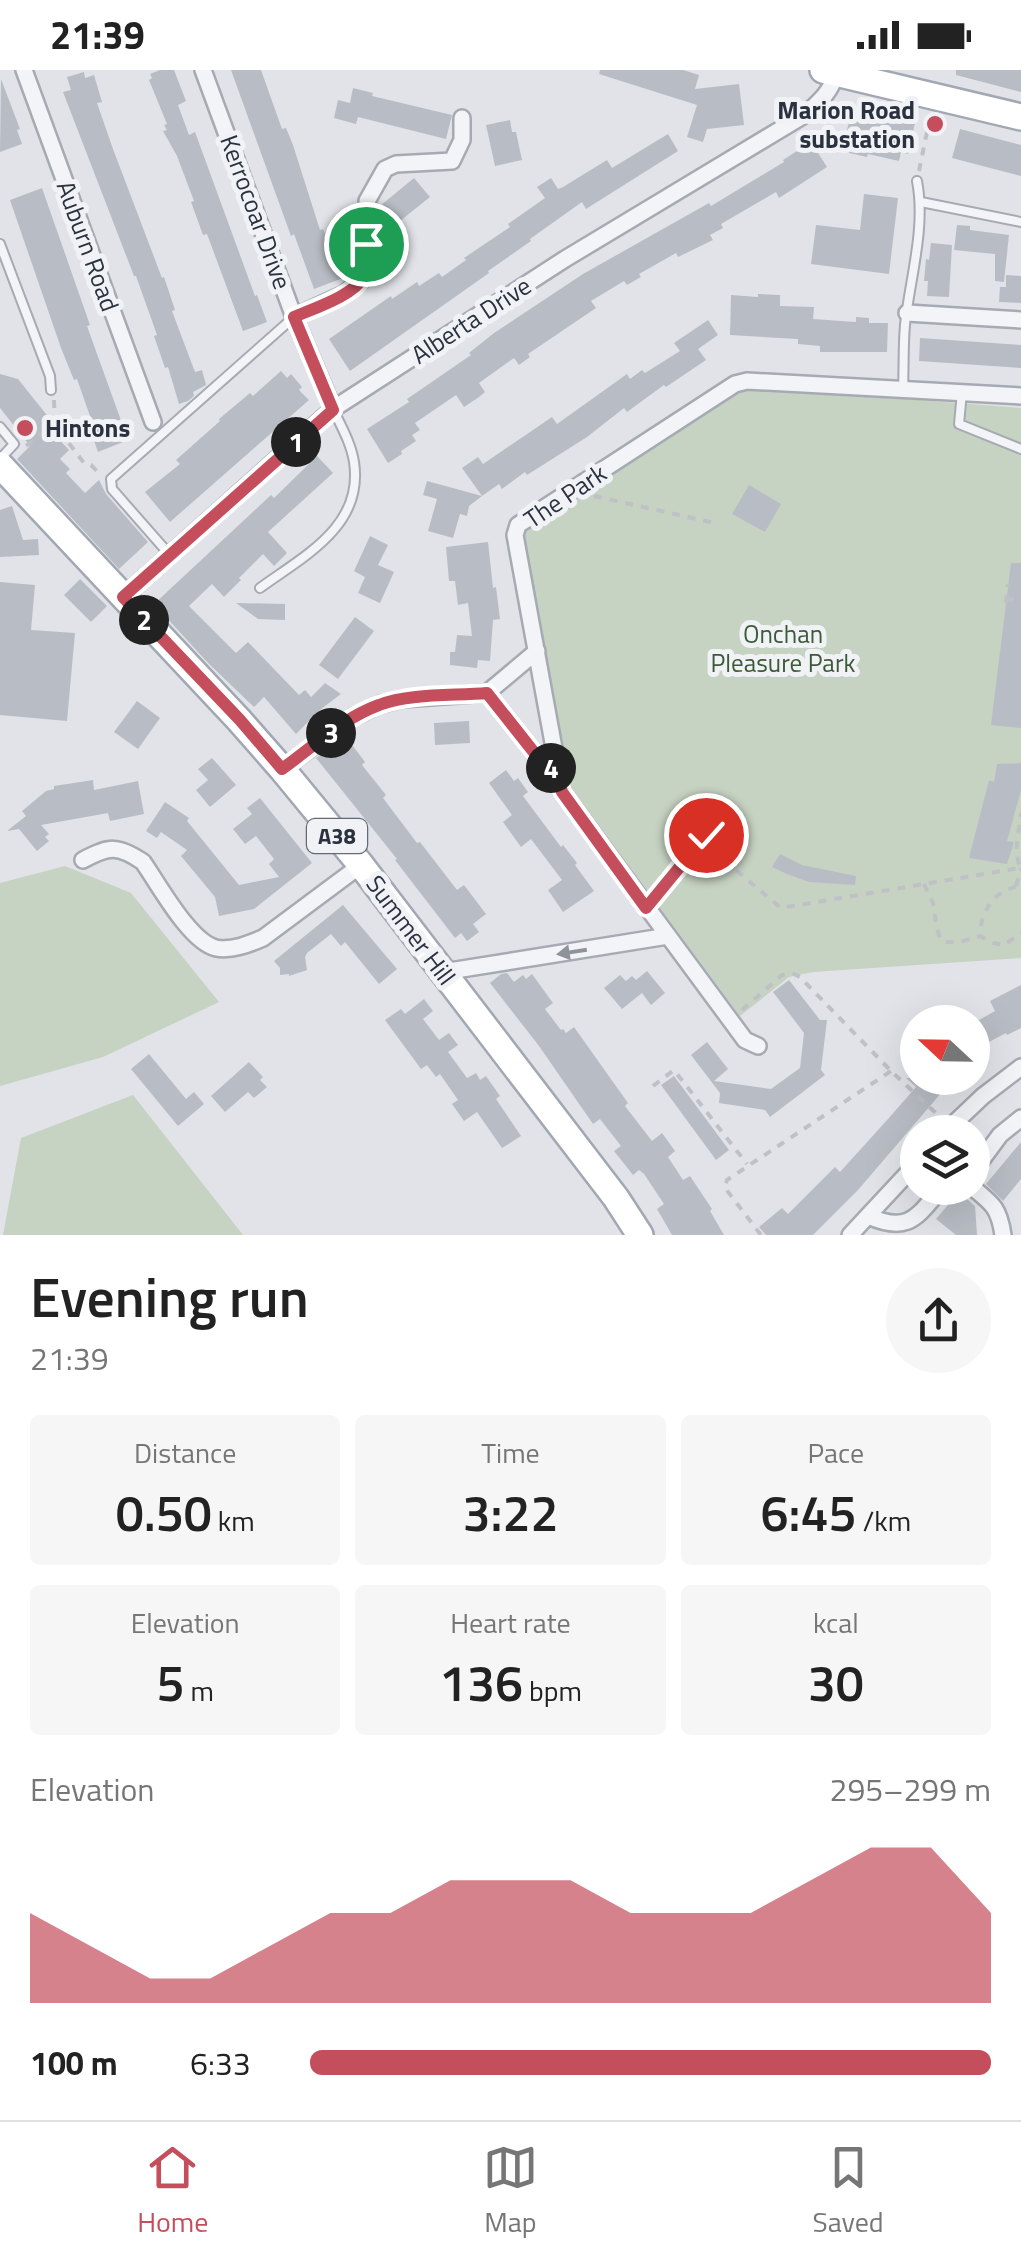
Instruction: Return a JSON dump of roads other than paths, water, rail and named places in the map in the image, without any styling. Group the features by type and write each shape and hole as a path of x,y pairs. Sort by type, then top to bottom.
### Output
{"main road":[{"path":"830,71 879,76 934,97 1021,117"},
{"name":"Summer Hill","path":"7,458 123,597 240,720 362,865 616,1198 640,1235"}],"street":[{"name":"Auburn Road","path":"24,70 153,422"},
{"name":"Kerrocoar Drive","path":"203,70 294,317 333,410"},
{"name":"Alberta Drive","path":"123,597 333,410 565,259 806,114 832,86 830,71"},
{"path":"294,317 344,294 362,280 367,200 384,169 396,164 452,161 462,140 462,118"},
{"path":"908,313 1021,320"},
{"name":"The Park","path":"758,1046 746,1040 730,1020 562,792 515,535 518,525 736,384 757,380 1021,396"},
{"path":"282,769 353,717 381,704 487,693 537,650"},
{"path":"487,693 544,765 557,771"},
{"path":"83,860 112,848 143,862 192,932 204,944 220,949 248,945 263,938 362,865"},
{"path":"443,972 668,936"},
{"path":"967,1115 1018,1075"},
{"path":"990,1148 1021,1118"},
{"path":"850,1235 900,1181"},
{"path":"990,1203 1000,1216 1003,1235"},
{"path":"868,1216 888,1230 906,1231 922,1219 931,1205"}],"lane":[{"path":"903,389 921,202 916,181"},
{"path":"921,202 1021,222"},
{"path":"0,244 50,376 51,390"},
{"path":"170,555 112,488 111,480 294,317"},
{"path":"962,392 959,424 1021,449"},
{"path":"260,588 322,542 342,522 350,506 354,464 333,410"},
{"path":"0,426 14,444 7,458"}],"place":[{"name":"Marion Road substation","path":"935,124"},
{"name":"Hintons","path":"25,428"}],"park label":[{"name":"Onchan Pleasure Park","path":"783,648"}]}
